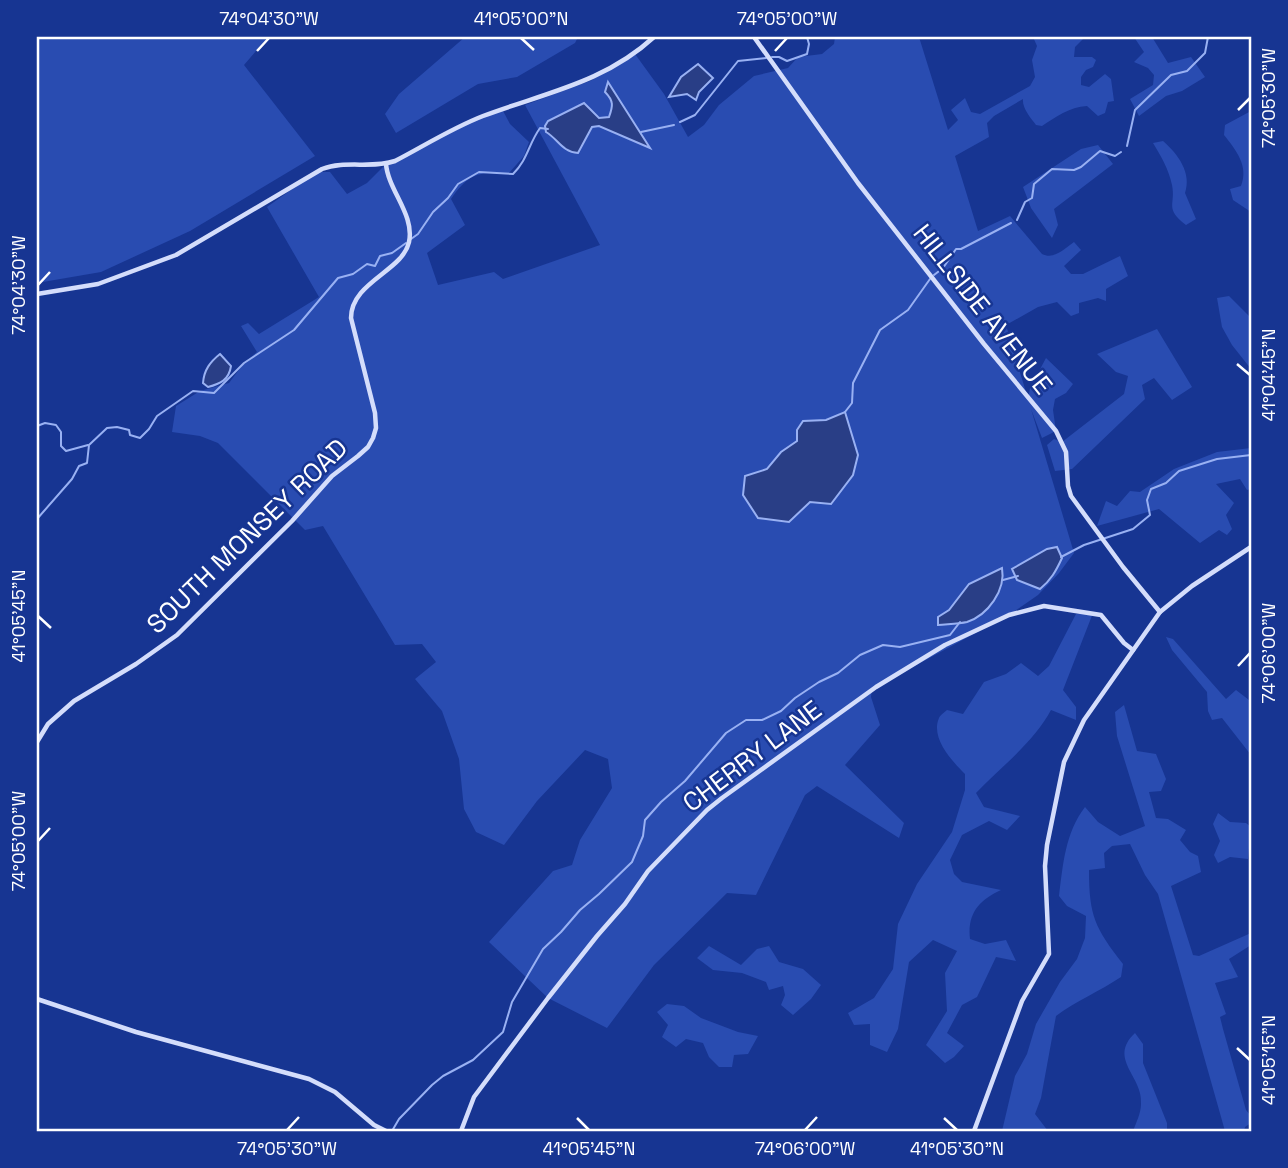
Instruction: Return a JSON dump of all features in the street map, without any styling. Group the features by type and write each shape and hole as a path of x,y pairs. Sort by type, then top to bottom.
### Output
{"street":[{"path":"37,294 98,284 176,255 322,169 334,165 386,164 479,118 545,97 587,79 622,62 654,37"},
{"name":"HILLSIDE AVENUE","path":"754,37 858,183 1056,431 1066,452 1071,496 1123,568 1160,612"},
{"name":"SOUTH MONSEY ROAD","path":"37,742 48,724 74,701 136,664 177,635 292,521 332,476 358,456 373,438 376,428 375,413 351,309 361,293 403,254 408,246 409,228 390,184 386,164"},
{"path":"974,1131 1022,1001 1049,954 1045,866 1064,762 1084,720 1160,612 1192,586 1251,547"},
{"name":"CHERRY LANE","path":"461,1131 474,1097 548,998 625,904 648,870 707,810 876,687 945,645 1032,607 1044,606 1093,613 1105,618 1124,643 1133,650"},
{"path":"37,999 136,1032 309,1079 335,1092 374,1125 386,1131"}],"shaded area":[{"path":"37,37 268,37 244,65 315,156 190,231 101,272 37,283"},
{"path":"465,37 578,37 575,43 517,77 478,84 396,133 385,114 399,94"},
{"path":"835,37 919,37 948,130 958,120 951,110 965,98 971,112 980,114 1030,86 1035,77 1032,60 1037,46 1033,37 1095,37 1084,38 1075,47 1074,57 1092,57 1096,60 1093,67 1086,70 1081,77 1081,85 1089,87 1105,74 1111,79 1114,101 1108,102 1105,113 1098,116 1087,106 1074,108 1042,126 1036,125 1025,109 1023,99 987,123 989,137 955,156 978,231 1010,216 1042,254 1055,255 1074,242 1081,250 1064,266 1071,274 1083,274 1120,256 1128,276 1106,289 1106,301 1098,298 1079,303 1079,313 1071,316 1057,302 1038,307 1006,325 1028,399 1030,388 1046,358 1073,384 1066,393 1055,399 1053,410 1056,431 1042,438 1031,409 1074,553 1038,595 1009,615 872,689 871,697 880,725 845,765 904,823 899,838 817,786 805,795 756,895 727,893 654,965 607,1028 548,998 489,942 553,871 572,865 580,840 612,788 608,759 585,750 537,801 504,845 476,832 464,809 459,759 442,711 415,679 436,662 422,644 395,645 323,526 305,530 218,443 200,436 172,432 176,406 200,391 229,383 244,363 257,352 241,326 248,323 259,334 319,297 267,207 316,172 330,172 347,194 367,183 386,164 437,137 502,109 510,124 529,142 524,156 509,173 482,174 463,184 451,199 465,225 427,253 438,285 494,272 503,279 600,245 525,105 590,81 635,54 664,94 688,137 704,125 719,105 754,76 788,68 798,57 822,54 834,44"},
{"path":"1134,37 1152,37 1168,63 1191,57 1205,77 1182,91 1166,96 1139,116 1130,99 1153,85 1154,75 1148,68 1134,62 1144,52"},
{"path":"698,64 713,78 699,92 696,100 687,94 669,97 681,77"},
{"path":"608,82 650,148 599,126 592,127 578,153 564,148 546,132 548,121 584,103 599,118 609,117 612,104 605,92"},
{"path":"1251,111 1251,212 1233,200 1230,189 1241,186 1243,172 1237,152 1224,135 1225,125"},
{"path":"1163,141 1182,164 1187,178 1185,193 1196,219 1186,225 1173,210 1171,179 1153,143"},
{"path":"1098,145 1113,164 1054,209 1058,225 1052,238 1031,208 1023,187 1081,149"},
{"path":"1229,296 1251,318 1251,369 1222,327 1217,298"},
{"path":"1157,329 1192,387 1172,400 1154,378 1142,385 1145,399 1072,469 1055,471 1047,445 1054,439 1062,442 1124,394 1128,376 1116,372 1097,354"},
{"path":"220,354 231,366 230,371 223,381 208,387 203,383 205,374 210,363"},
{"path":"845,412 858,455 853,475 831,504 810,502 789,522 758,518 743,495 745,476 767,469 781,452 797,441 797,430 803,421 826,420"},
{"path":"1251,448 1251,489 1247,490 1240,479 1216,484 1234,503 1226,515 1232,529 1227,535 1219,530 1200,543 1159,509 1097,526 1106,501 1117,506 1130,491 1140,492 1174,469 1217,452"},
{"path":"1057,547 1062,558 1053,575 1040,589 1017,580 1012,569 1047,549"},
{"path":"1002,568 1003,576 998,593 982,614 967,622 938,625 938,617 949,610 969,584"},
{"path":"1093,613 1063,690 1076,707 1076,720 1051,710 1026,743 976,793 984,807 1020,816 1007,830 989,821 962,835 950,860 954,874 962,882 1001,890 986,898 976,909 970,922 970,939 985,944 1006,940 1016,961 996,957 977,997 962,1005 947,1033 964,1046 945,1063 926,1045 947,1011 945,973 957,951 933,940 909,962 898,1029 887,1052 870,1045 870,1024 854,1025 848,1013 874,998 893,969 898,924 917,884 952,832 965,790 965,774 940,741 937,726 940,717 947,710 963,714 984,682 1006,674 1021,663 1038,676 1049,666 1076,614"},
{"path":"1166,637 1173,639 1226,699 1236,690 1249,700 1251,755 1222,718 1212,720 1208,711 1207,692 1172,650"},
{"path":"1124,705 1137,751 1156,754 1166,779 1161,791 1149,792 1156,818 1168,819 1186,830 1180,840 1190,852 1198,856 1201,872 1171,886 1193,955 1199,956 1251,933 1251,945 1229,959 1238,977 1215,983 1226,1014 1220,1017 1223,1029 1251,1123 1244,1131 1225,1131 1158,894 1130,844 1112,846 1104,853 1105,868 1089,870 1090,899 1095,921 1123,964 1121,977 1056,1016 1041,1098 1035,1114 1048,1131 1002,1131 1015,1076 1027,1054 1036,1024 1060,982 1077,959 1085,938 1086,916 1067,906 1059,896 1066,850 1078,817 1085,807 1098,822 1120,836 1145,826 1117,736 1115,712"},
{"path":"1218,813 1230,822 1246,823 1251,827 1248,859 1230,857 1218,863 1214,855 1220,841 1213,824"},
{"path":"709,946 741,965 757,949 769,946 779,962 803,969 821,985 811,999 793,1015 781,1005 785,995 783,986 769,990 766,982 742,973 713,970 697,958"},
{"path":"667,1004 684,1006 701,1018 738,1032 758,1036 748,1054 734,1055 732,1067 719,1067 709,1057 703,1043 686,1039 676,1047 662,1037 668,1025 657,1012"},
{"path":"1135,1033 1143,1044 1143,1063 1167,1123 1167,1131 1133,1131 1140,1111 1140,1094 1125,1060 1125,1051 1127,1042"}],"waterway":[{"path":"772,57 787,61 807,54 807,37"},
{"path":"1127,146 1135,110 1171,75 1187,71 1205,53 1208,37"},
{"path":"680,122 695,115 738,61 766,58"},
{"path":"641,132 674,125"},
{"path":"411,239 458,184 479,172 513,174 522,163 540,128 548,129"},
{"path":"1017,220 1025,202 1032,198 1034,184 1052,169 1074,170 1100,151 1115,156 1121,152"},
{"path":"934,275 943,268 956,249 961,249 1011,223"},
{"path":"37,519 72,479 79,466 87,463 89,445 107,428 129,430 130,435 140,438 157,416 193,391 214,393 244,363 294,330 338,278 353,274 367,264 375,266 380,256 392,253 406,243"},
{"path":"845,412 852,403 853,383 880,330 908,310 930,279"},
{"path":"37,426 45,423 56,425 61,432 61,446 66,451 88,445"},
{"path":"1061,557 1084,545 1133,529 1150,515 1147,500 1151,489 1166,483 1179,471 1217,459 1251,455"},
{"path":"1003,580 1018,576"},
{"path":"392,1131 399,1119 432,1085 473,1060 503,1032 512,1002 543,949 632,862 643,836 645,820 685,781 726,733 746,720 762,720 781,711 795,698 838,673 860,655 883,645 900,647 950,635 960,622"}]}
